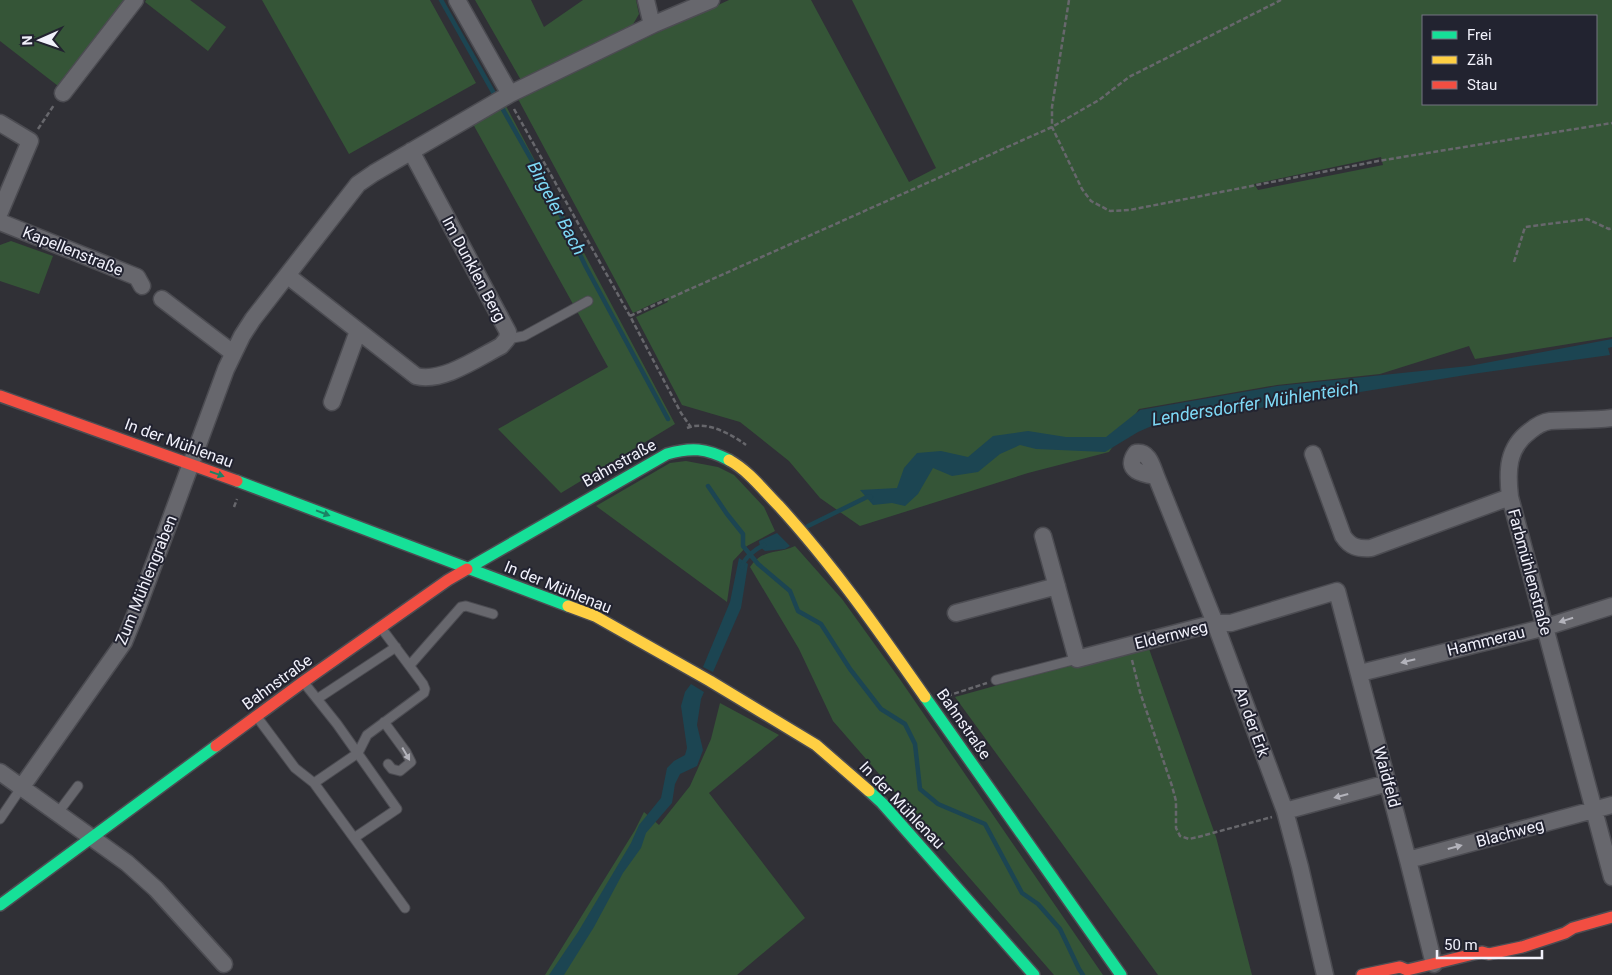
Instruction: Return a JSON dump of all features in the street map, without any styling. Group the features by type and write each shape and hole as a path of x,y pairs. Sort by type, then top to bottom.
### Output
{"main road":[{"name":"In der Mühlenau","path":"0,396 277,496 466,569 520,587 595,616 710,681 816,745 862,784 899,822 1034,975"},
{"name":"Bahnstraße","path":"0,905 380,627 466,569 667,454 684,449 701,449 720,455 742,467 758,482 851,592 1121,975"},
{"path":"1362,975 1400,967 1405,973 1482,952 1489,954 1522,947 1565,934 1573,928 1612,917"}],"street":[{"path":"63,93 135,0"},
{"path":"457,0 501,99"},
{"path":"646,0 652,25"},
{"path":"191,465 233,353 252,319 288,276 358,184 501,99 652,25 711,0"},
{"path":"0,122 30,141 0,212"},
{"name":"Im Dunklen Berg","path":"288,276 416,376 424,378 444,374 501,346 507,339 508,332 411,151"},
{"name":"Kapellenstraße","path":"0,222 137,277 142,286"},
{"path":"162,299 233,353"},
{"path":"332,402 358,331"},
{"path":"1510,497 1508,480 1510,461 1514,448 1525,434 1536,426 1549,421 1612,418"},
{"name":"Farbmühlenstraße","path":"1313,454 1343,536 1348,543 1356,548 1371,548 1510,497 1612,878"},
{"name":"Zum Mühlengraben","path":"22,788 124,642 191,465"},
{"name":"An der Erk","path":"1156,476 1215,624 1285,812 1325,975"},
{"path":"1043,536 1077,659"},
{"path":"956,613 1057,586"},
{"name":"Eldernweg","path":"1077,659 1215,624 1231,623 1337,591"},
{"name":"Waidfeld","path":"1337,591 1434,964"},
{"name":"Hammerau","path":"1360,674 1546,626 1612,606"},
{"path":"0,772 127,863 156,889 224,964"},
{"path":"1285,812 1388,783"},
{"name":"Blachweg","path":"1408,860 1612,805"}],"lane":[{"path":"507,339 524,336 588,301"},
{"path":"410,665 461,607 466,606 493,614"},
{"path":"314,783 358,753 384,722 424,693 423,684 380,627"},
{"path":"317,699 396,647"},
{"path":"996,680 1077,659"},
{"path":"304,682 358,753 397,809 354,838"},
{"path":"257,717 296,768 314,783 405,908"},
{"path":"384,722 406,752 410,762 400,771 392,769 388,764"},
{"path":"57,814 78,786"},
{"path":"0,819 22,788"}],"path":[{"path":"1068,0 1052,107 1052,127 1082,189 1091,201 1110,211 1130,210 1378,161 1612,123"},
{"path":"630,316 1052,127 1099,100 1129,77 1281,0"},
{"path":"30,141 63,93"},
{"path":"501,99 513,108 630,316 681,413 690,426"},
{"path":"1514,262 1525,227 1587,219 1609,229 1612,228"},
{"path":"1129,646 1140,692 1172,786 1176,802 1176,828 1180,836 1189,839 1198,837 1285,812"},
{"path":"943,697 996,680"}],"green space":[{"path":"0,0 127,0 62,89 0,41"},
{"path":"146,0 190,0 226,27 208,51 145,2"},
{"path":"262,0 430,0 476,83 349,154"},
{"path":"475,0 531,0 544,27 583,0 636,0 639,14 632,26 522,82"},
{"path":"729,0 811,0 909,182 936,168 852,0 1612,0 1612,337 1475,359 1469,346 1380,374 1277,385 1139,409 1109,452 1028,473 860,526 820,498 789,461 740,422 682,405 636,317 668,302 665,298 633,313 517,97","holes":["1381,157 1383,165 1258,190 1254,184"]},
{"path":"506,106 675,424 561,493 498,429 608,367 473,124"},
{"path":"11,241 53,256 39,294 0,281 0,245"},
{"path":"686,461 718,467 734,475 764,507 775,531 747,546 733,561 727,602 596,506 670,463"},
{"path":"795,546 842,599 899,678 1103,975 1054,975 833,721 799,649 750,567 765,554"},
{"path":"1148,646 1216,837 1252,975 1158,975 955,697 1081,662"},
{"path":"720,703 779,735 709,793 805,918 737,975 545,975 635,830 644,812 659,825 690,786 711,739"}],"water":[{"path":"1612,339 1612,347 1608,348 1610,355 1472,374 1154,425 1138,432 1105,452 1036,449 1020,445 1000,454 978,472 952,476 933,468 918,494 905,506 892,503 873,505 860,490 897,488 904,468 917,453 941,451 968,457 993,436 1028,431 1066,437 1106,437 1140,410 1277,386 1469,366"},
{"path":"777,533 790,546 785,549 765,551 760,547 759,541"},
{"path":"739,558 748,564 741,608 713,672 703,667 730,602"},
{"path":"691,684 704,692 697,725 703,750 697,766 680,774 675,784 672,803 646,833 641,848 623,873 594,927 564,975 549,975 578,932 631,843 639,825 661,798 667,768 674,761 685,755 687,748 681,706 685,692"}],"waterway":[{"name":"Birgeler Bach","path":"441,0 548,189 586,267 668,419"},
{"name":"Birgeler Bach","path":"708,486 743,534 743,546 758,564 790,591 798,611 821,624 850,669 881,709 905,724 915,744 920,789 938,804 985,824 1022,893 1038,904 1060,929 1083,975"},
{"name":"Lendersdorfer Mühlenteich","path":"808,526 867,497 871,497"},
{"name":"Birgeler Bach","path":"742,567 750,554 764,545"}],"traffic: fast":[{"path":"467,569 667,454 684,450 698,450 713,453 729,460"},
{"path":"237,481 568,606"},
{"path":"925,697 1121,975"},
{"path":"0,905 216,746"},
{"path":"869,791 882,803 1034,975"}],"traffic: slow":[{"path":"729,460 756,481 799,528 873,623 925,697"},
{"path":"568,606 595,616 710,681 816,745 869,791"}],"traffic: jam":[{"path":"0,396 237,481"},
{"path":"216,746 303,682 448,580 467,569"},
{"path":"1362,975 1400,967 1407,970 1482,952 1489,954 1522,947 1565,933 1573,928 1612,917"}]}
